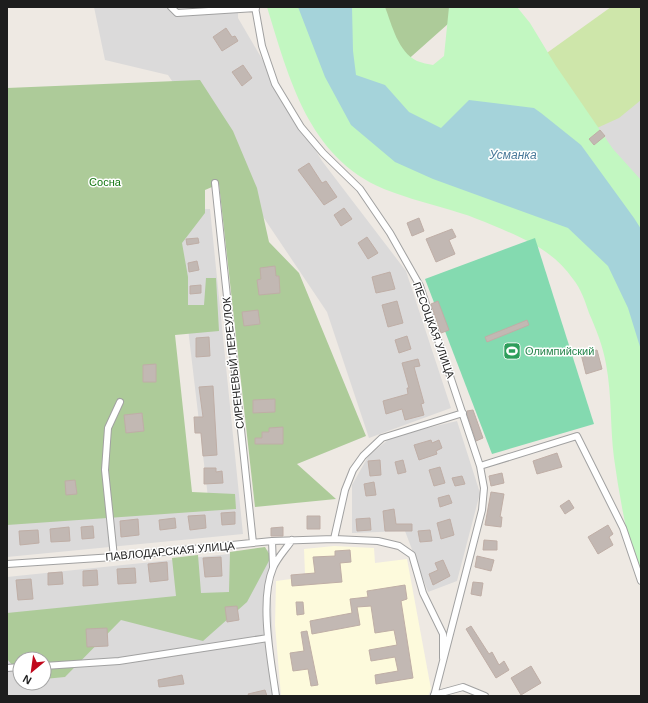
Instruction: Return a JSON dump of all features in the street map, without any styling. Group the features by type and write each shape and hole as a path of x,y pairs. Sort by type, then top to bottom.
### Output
{"street":[{"path":"171,7 177,13 256,7"},
{"name":"ПЕСОЦКАЯ УЛИЦА","path":"256,7 262,46 275,84 301,127 323,153 360,189 390,233 420,286 480,466 484,488 482,510 442,669 434,695"},
{"name":"СИРЕНЕВЫЙ ПЕРЕУЛОК","path":"215,183 253,543"},
{"path":"114,557 106,470 108,428 120,402"},
{"path":"334,539 344,490 353,470 364,456 382,438 463,412"},
{"path":"480,466 577,436 623,528 641,581"},
{"path":"336,528 344,540"},
{"name":"ПЕСОЦКАЯ УЛИЦА","path":"334,539 378,541 399,546 412,555 423,594 443,634 442,669"},
{"name":"ПАВЛОДАРСКАЯ УЛИЦА","path":"7,564 114,557 272,541 334,539"},
{"path":"273,567 292,540"},
{"path":"272,541 273,567 267,588 268,638 276,696"},
{"path":"52,666 119,662 268,638"},
{"path":"434,695 463,687 485,696"}],"shaded area":[{"path":"94,7 238,7 238,18 322,161 406,271 451,408 369,438 327,312 168,75 105,60"},
{"path":"641,37 641,207 564,100"},
{"path":"210,209 243,534 7,557 7,523 209,506 174,210"},
{"path":"457,421 480,493 457,581 428,592 405,531 352,533 352,485 369,455 393,436"},
{"path":"334,546 374,548 375,563 407,559 431,689 428,696 281,696 275,625 276,581 291,579 291,575 305,574 304,549"},
{"path":"269,550 275,696 7,696 7,577"}],"green space":[{"path":"267,7 385,7 400,45 410,57 417,61 433,65 444,56 449,7 517,7 530,23 556,66 613,149 641,180 641,589 629,540 616,474 608,376 605,357 597,331 576,283 556,260 526,240 468,216 384,189 358,175 337,157 319,136 305,113 284,61"},
{"path":"359,7 467,7 385,80"},
{"path":"611,7 641,7 641,100 619,118 586,133 544,55"},
{"name":"Сосна","path":"200,80 233,131 257,188 269,242 299,273 366,436 297,464 336,499 255,507 219,184 205,190 205,213 182,243 188,277 188,305 204,305 206,278 216,278 219,331 175,335 192,492 235,494 236,509 7,525 7,88"},
{"name":"Олимпийский","path":"535,238 594,424 492,454 425,279"},
{"path":"265,547 271,557 247,602 203,641 121,620 65,677 52,678 52,651 12,651 12,665 7,659 7,613 176,596 172,558 198,555 201,593 229,592 230,552"}],"water":[{"name":"Усманка","path":"298,7 352,7 353,51 356,75 385,85 409,112 441,128 469,100 534,108 581,145 641,229 641,350 628,308 608,266 568,228 433,179 395,162 351,125 325,77"}],"building":[{"path":"226,28 232,37 235,36 238,41 222,51 213,37"},
{"path":"243,65 252,78 242,86 232,72"},
{"path":"600,130 605,136 594,145 589,139"},
{"path":"309,163 322,183 326,181 337,197 324,205 298,170"},
{"path":"344,208 352,219 341,226 334,215"},
{"path":"419,218 424,231 412,236 407,223"},
{"path":"452,229 456,237 449,240 455,254 436,262 426,239"},
{"path":"367,237 378,253 368,259 358,243"},
{"path":"198,238 199,243 187,245 186,239"},
{"path":"197,261 199,270 189,272 188,263"},
{"path":"275,266 276,276 279,276 280,293 259,295 257,280 261,279 260,268"},
{"path":"390,272 395,289 376,293 372,277"},
{"path":"201,285 201,293 190,294 190,286"},
{"path":"397,301 403,323 388,327 382,305"},
{"path":"438,301 449,330 441,333 431,304"},
{"path":"258,310 260,324 244,326 242,312"},
{"path":"527,320 529,325 487,342 485,337"},
{"path":"407,336 411,349 399,353 395,340"},
{"path":"209,337 210,356 196,357 196,338"},
{"path":"597,350 602,369 586,374 581,354"},
{"path":"418,359 420,366 414,367 424,403 421,404 424,415 405,420 402,409 386,414 383,401 408,394 407,388 409,388 402,363"},
{"path":"156,364 156,382 143,382 143,365"},
{"path":"213,386 217,455 203,456 201,433 195,433 194,417 203,417 199,387"},
{"path":"275,399 275,412 253,413 253,400"},
{"path":"473,410 483,438 476,441 467,414 467,411"},
{"path":"142,413 144,431 126,433 124,415"},
{"path":"283,427 283,444 255,444 255,438 262,438 262,432 269,432 269,428"},
{"path":"431,440 432,443 439,440 442,448 436,451 437,454 419,460 414,445"},
{"path":"557,453 562,467 537,474 533,461"},
{"path":"380,460 381,475 370,476 368,461"},
{"path":"403,460 406,472 398,474 395,462"},
{"path":"440,467 445,483 434,486 429,470"},
{"path":"204,468 216,468 216,472 222,471 223,483 204,484"},
{"path":"502,473 504,483 491,486 489,476"},
{"path":"462,476 465,484 455,486 452,478"},
{"path":"75,480 77,494 66,495 65,481"},
{"path":"374,482 376,495 366,496 364,484"},
{"path":"491,492 504,494 500,517 502,517 501,527 485,525"},
{"path":"449,495 452,503 440,507 438,498"},
{"path":"569,500 574,508 565,514 560,506"},
{"path":"394,509 396,524 412,524 412,531 385,531 383,511"},
{"path":"235,512 235,524 222,525 221,513"},
{"path":"205,515 206,528 190,530 188,516"},
{"path":"307,516 320,516 320,529 307,529"},
{"path":"175,518 176,528 160,530 159,520"},
{"path":"370,518 371,530 357,531 356,519"},
{"path":"138,519 139,535 121,537 120,521"},
{"path":"450,519 454,535 441,539 437,523"},
{"path":"608,525 613,534 609,537 613,545 598,554 588,537"},
{"path":"93,526 94,538 82,539 81,527"},
{"path":"69,527 70,541 51,542 50,529"},
{"path":"283,527 283,536 271,536 271,528"},
{"path":"38,530 39,543 20,545 19,531"},
{"path":"430,530 432,541 420,542 418,531"},
{"path":"484,540 497,541 497,550 483,550"},
{"path":"350,550 351,562 340,563 342,582 292,586 291,575 315,573 313,557 335,556 335,551"},
{"path":"477,556 494,560 491,571 475,567"},
{"path":"221,557 222,576 205,577 203,558"},
{"path":"443,560 450,576 433,585 429,574 438,570 435,563"},
{"path":"167,562 168,580 150,582 148,564"},
{"path":"135,568 136,583 118,584 117,569"},
{"path":"97,570 98,585 83,586 83,571"},
{"path":"62,572 63,584 48,585 48,573"},
{"path":"31,579 33,599 18,600 16,580"},
{"path":"473,582 483,583 481,596 471,594"},
{"path":"405,585 407,599 401,601 413,678 376,684 375,675 398,671 395,657 371,661 369,650 397,645 394,630 375,633 371,606 357,607 360,625 312,634 310,621 352,613 350,599 368,597 367,591"},
{"path":"296,602 303,602 304,614 297,615"},
{"path":"237,606 239,620 227,622 225,607"},
{"path":"471,626 489,654 492,652 499,665 504,661 509,670 496,678 466,629"},
{"path":"107,628 108,646 87,647 86,629"},
{"path":"307,631 318,685 311,686 308,669 293,671 290,653 304,651 301,632"},
{"path":"531,666 541,683 521,695 511,678"},
{"path":"182,675 184,684 159,687 158,680"},
{"path":"265,690 267,696 249,696 248,694"}],"place":[{"name":"Олимпийский","path":"512,351"}]}
